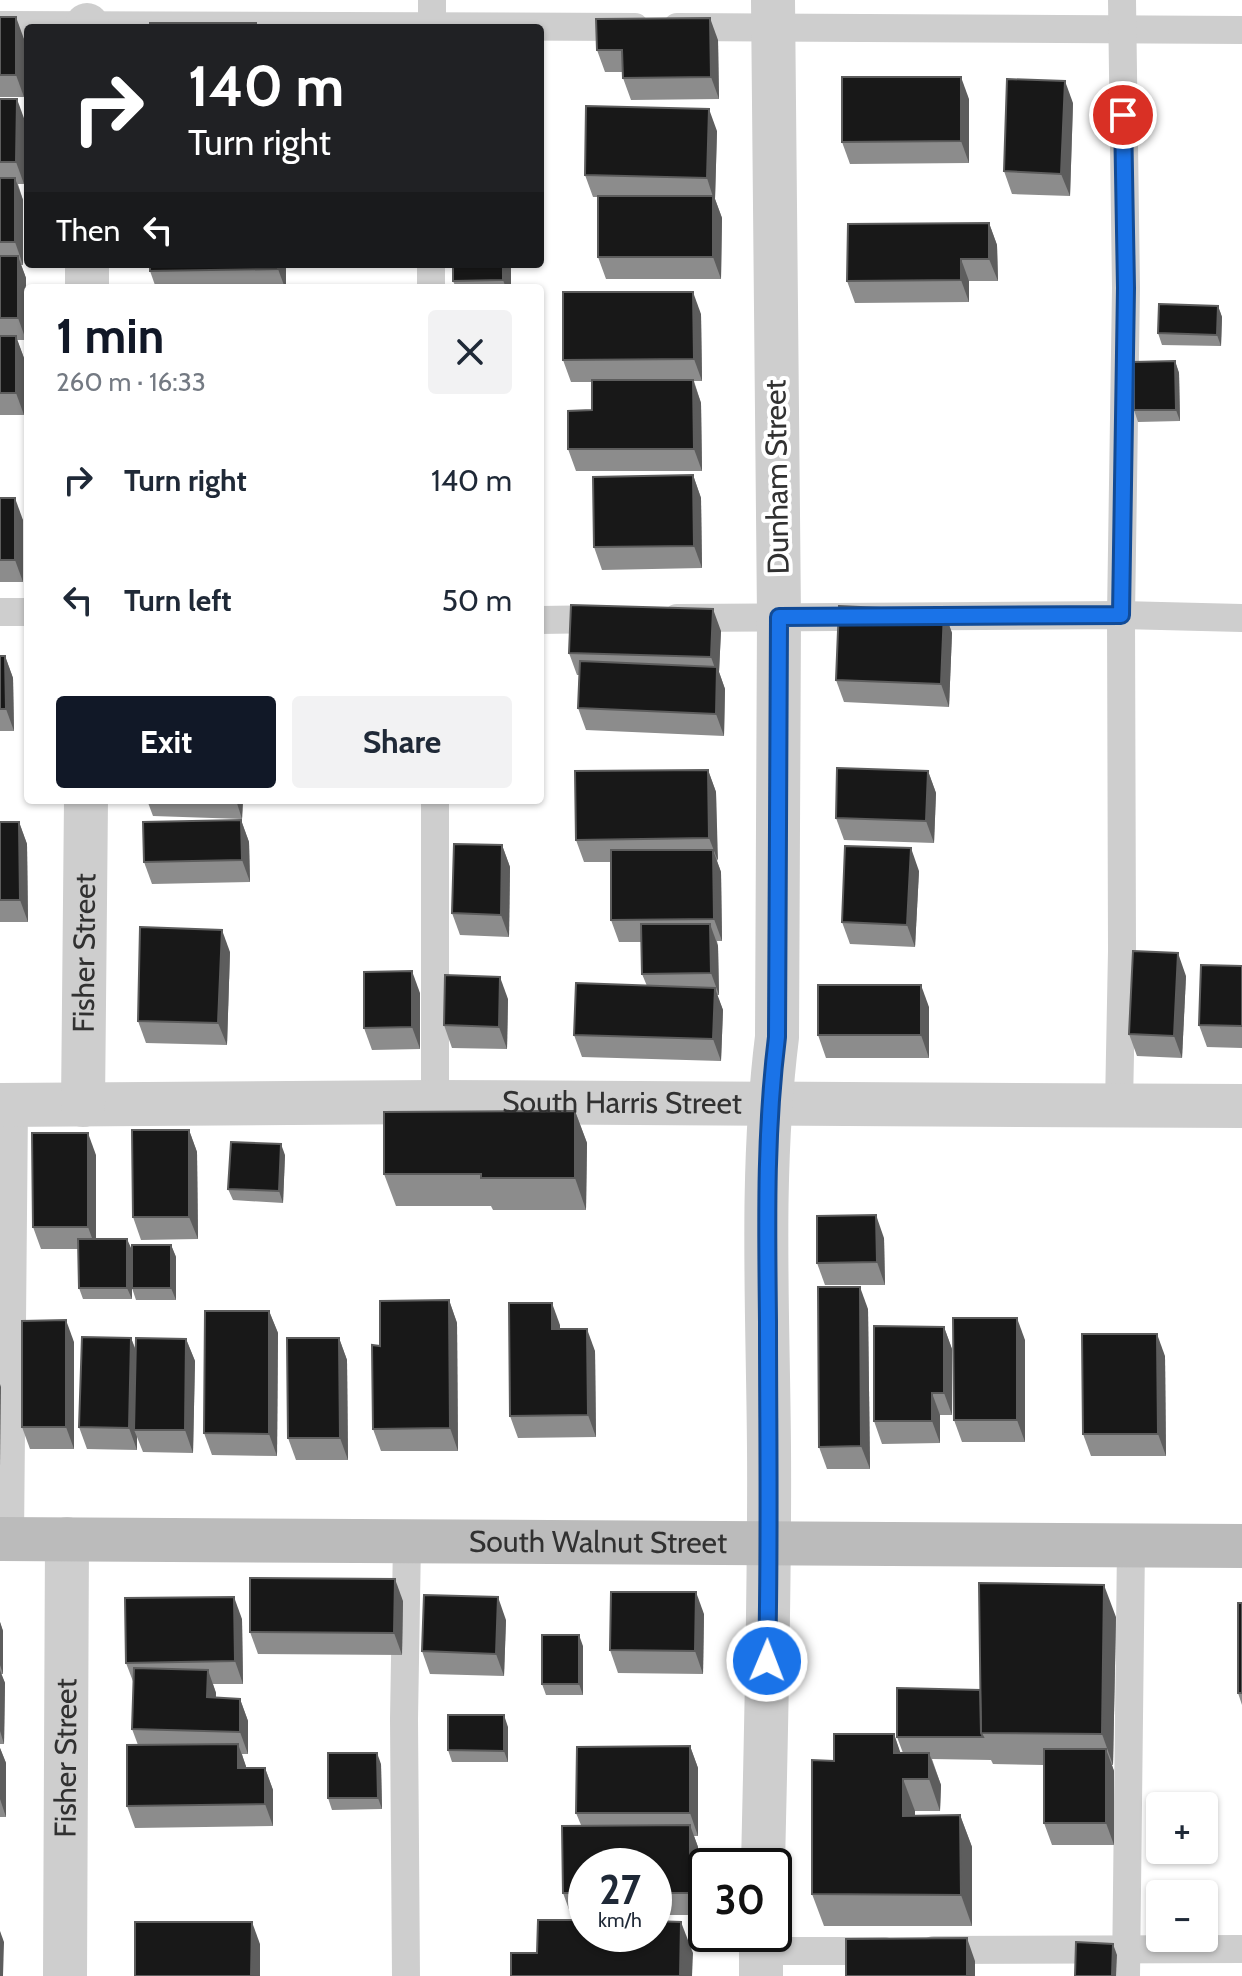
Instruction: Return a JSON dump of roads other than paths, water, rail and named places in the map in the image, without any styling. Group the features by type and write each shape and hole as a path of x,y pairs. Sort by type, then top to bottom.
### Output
{"street":[{"name":"Dunham Street","path":"763,1848 770,1543 766,1177 769,1104 777,1037 779,617 773,14"},
{"name":"Fisher Street","path":"83,1105 86,804"},
{"name":"South Harris Street","path":"7,1105 435,1102 1242,1106"},
{"name":"South Walnut Street","path":"5,1539 1242,1546"},
{"name":"Fisher Street","path":"65,1976 67,1539"}],"lane":[{"path":"1119,1105 1126,288 1122,0"},
{"path":"173,24 773,14 1121,29 1242,30"},
{"path":"0,25 24,25"},
{"path":"0,612 24,612"},
{"path":"544,620 1121,615 1242,618"},
{"path":"435,804 435,1102"},
{"path":"5,1539 7,1105"},
{"path":"406,1976 404,1719 407,1542"},
{"path":"1126,1963 1131,1545"},
{"path":"761,1954 1126,1963 1242,1949"}]}
